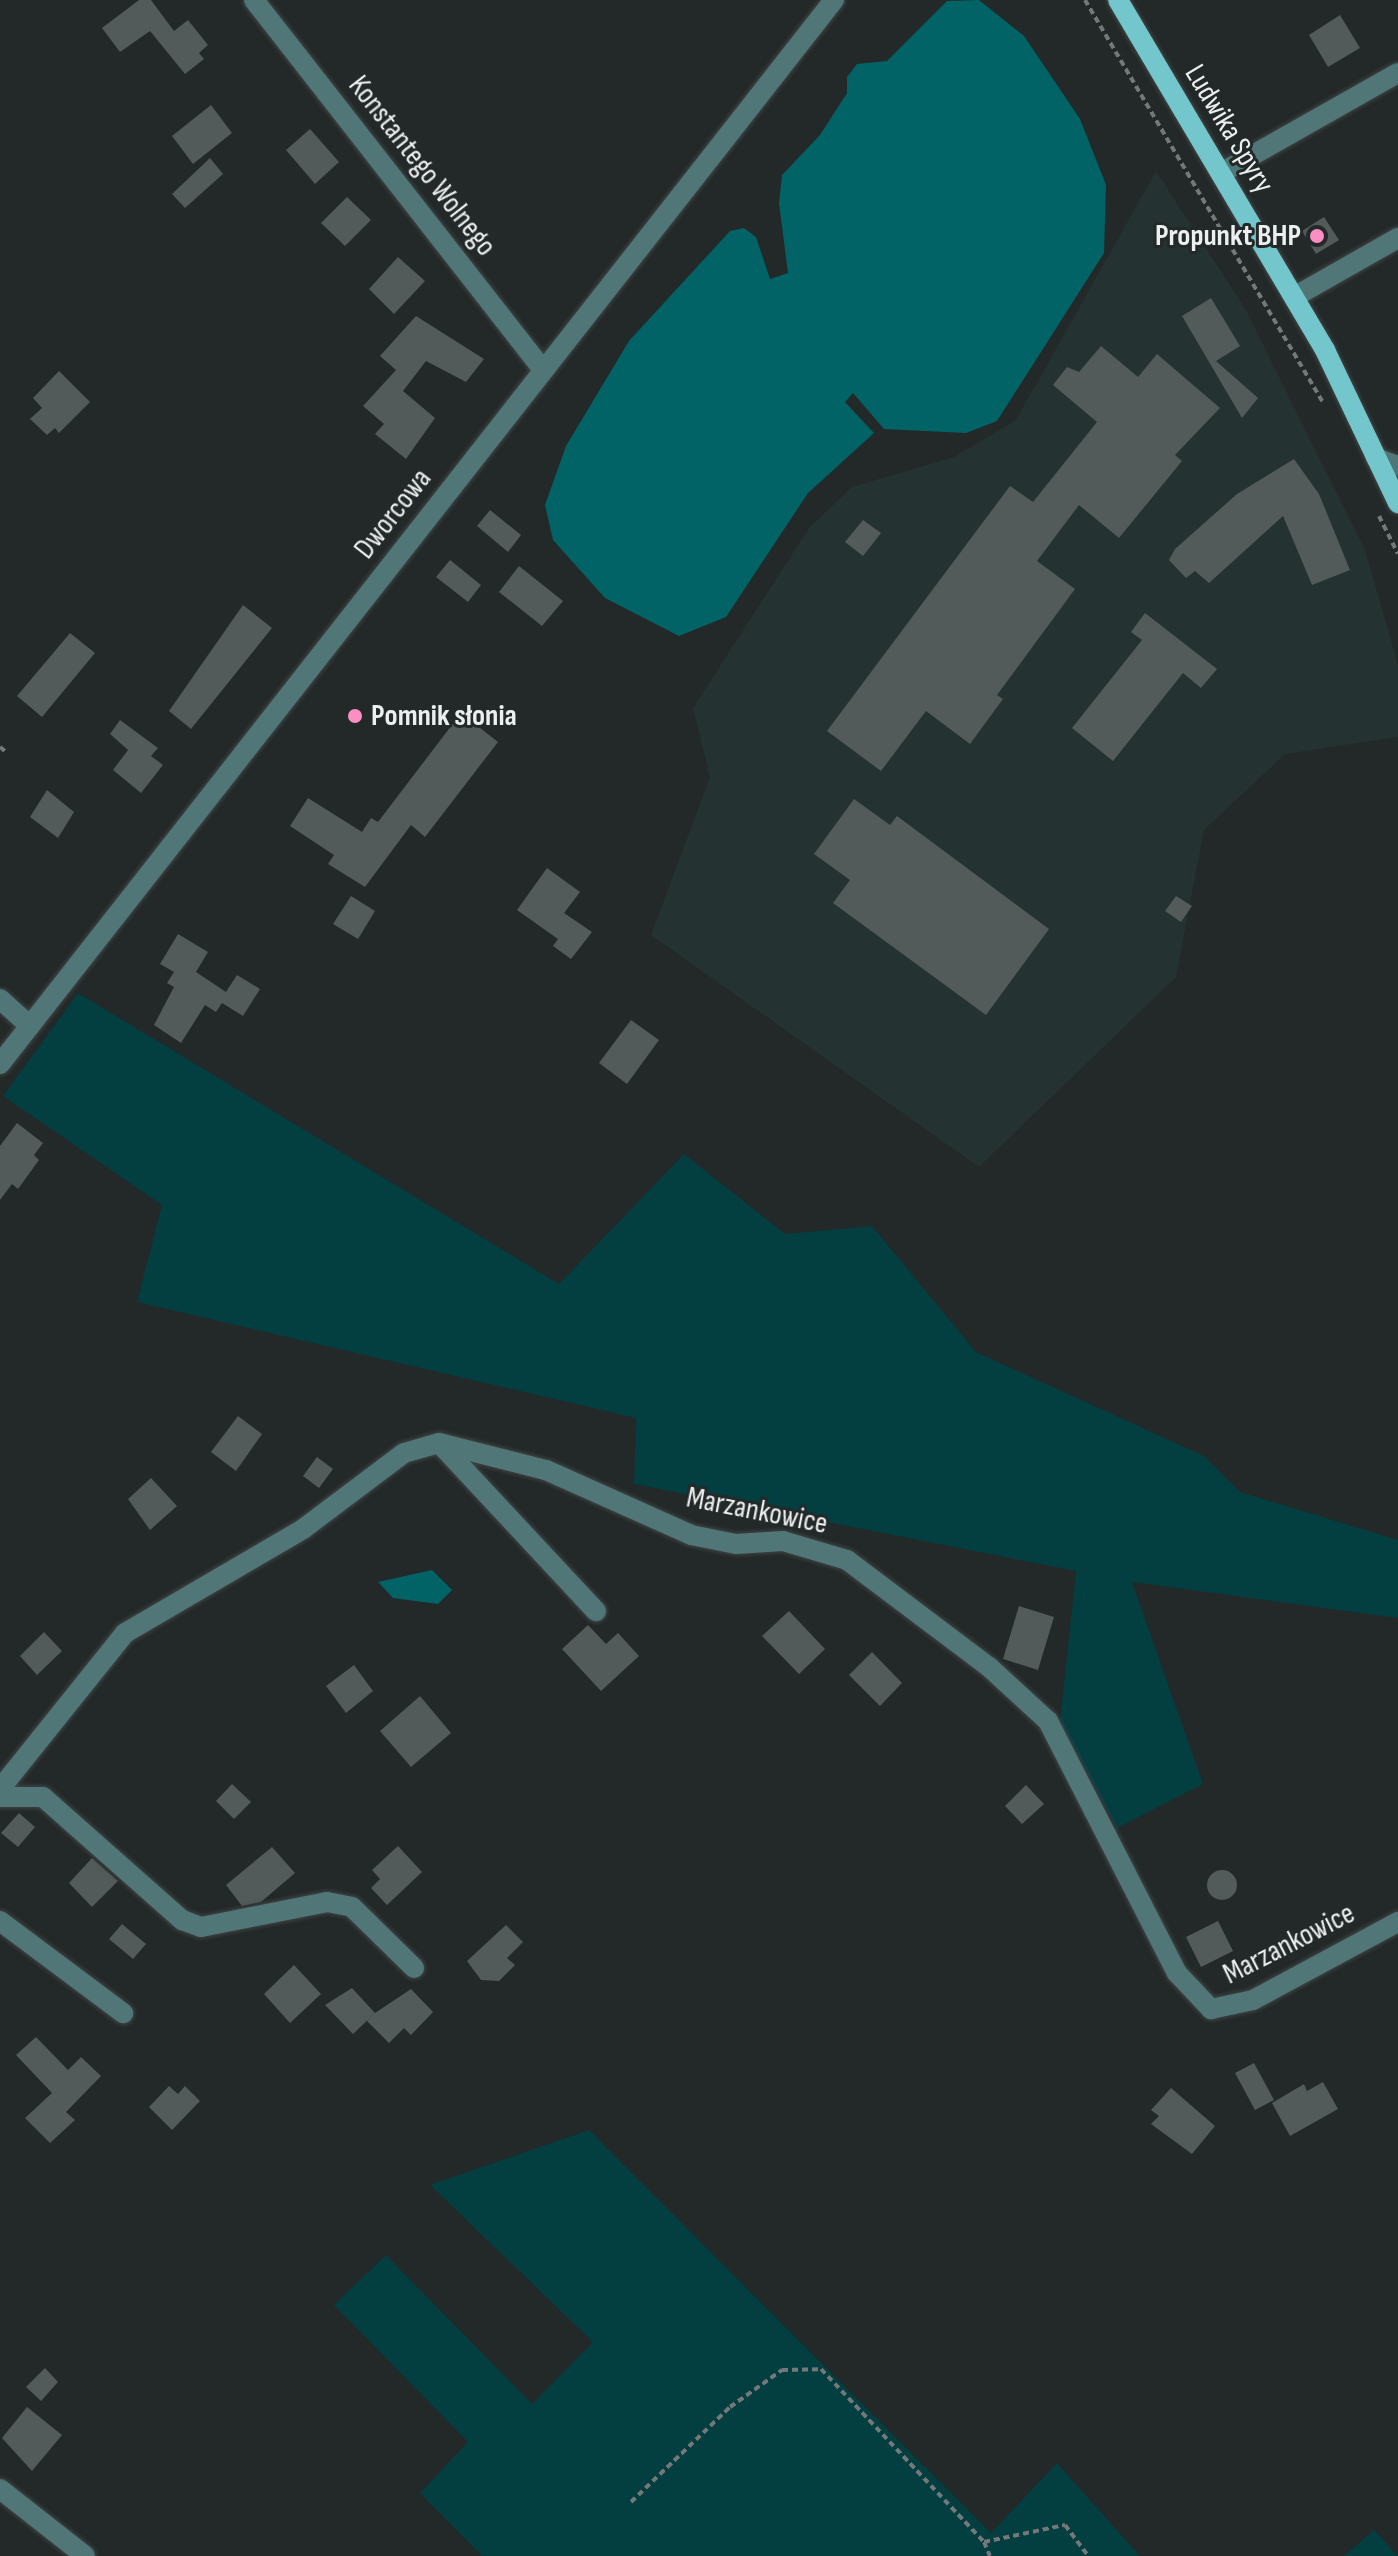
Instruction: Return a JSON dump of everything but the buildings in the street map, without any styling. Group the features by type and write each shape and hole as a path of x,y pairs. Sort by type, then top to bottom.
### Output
{"main road":[{"name":"Ludwika Spyry","path":"1118,0 1294,297 1398,503"}],"street":[{"name":"Konstantego Wolnego","path":"254,0 543,370"},
{"name":"Dworcowa","path":"0,1064 834,0"},
{"path":"1221,173 1398,73"},
{"path":"1294,297 1398,238"},
{"path":"1376,458 1398,466"},
{"path":"0,999 30,1026"},
{"path":"0,1789 125,1633 303,1529 404,1453 439,1443 596,1611"},
{"name":"Marzankowice","path":"439,1443 546,1470 691,1535 736,1544 783,1541 847,1560 989,1667 1048,1721 1177,1973 1211,2009 1253,2000 1398,1922"},
{"path":"0,1797 43,1797 182,1920 201,1927 327,1902 352,1907 414,1968"},
{"path":"0,1921 123,2013"},
{"path":"0,2489 85,2556"}],"path":[{"path":"1085,0 1331,417"},
{"path":"1378,513 1398,554"},
{"path":"0,747 6,752"},
{"path":"631,2502 730,2407 782,2370 821,2369 984,2542 990,2556"},
{"path":"984,2542 1065,2525 1088,2556"}],"shaded area":[{"path":"979,0 1024,36 1080,119 1106,185 1104,253 997,421 966,433 884,429 853,393 845,402 874,433 808,493 726,617 679,636 605,598 553,540 545,505 566,446 629,341 730,231 744,228 756,237 770,279 788,273 779,203 782,175 820,135 847,93 847,77 857,64 887,61 947,1"},
{"path":"1156,171 1246,310 1365,550 1398,665 1398,737 1285,754 1204,830 1176,977 979,1167 651,935 710,777 693,708 809,528 852,487 954,457 1016,420"},
{"path":"78,993 559,1284 684,1154 785,1234 872,1226 976,1352 1204,1456 1240,1492 1398,1540 1398,1618 1132,1582 1203,1784 1117,1828 1060,1722 1076,1571 634,1484 636,1418 137,1302 162,1205 3,1096"},
{"path":"432,1570 452,1590 438,1604 393,1598 378,1582"},
{"path":"589,2130 991,2533 1057,2463 1140,2556 482,2556 420,2493 468,2442 334,2305 386,2255 532,2404 593,2342 430,2185"},
{"path":"1374,2530 1398,2556 1344,2556"}],"place":[{"name":"Propunkt BHP","path":"1317,236"},
{"name":"Pomnik słonia","path":"355,716"}]}
